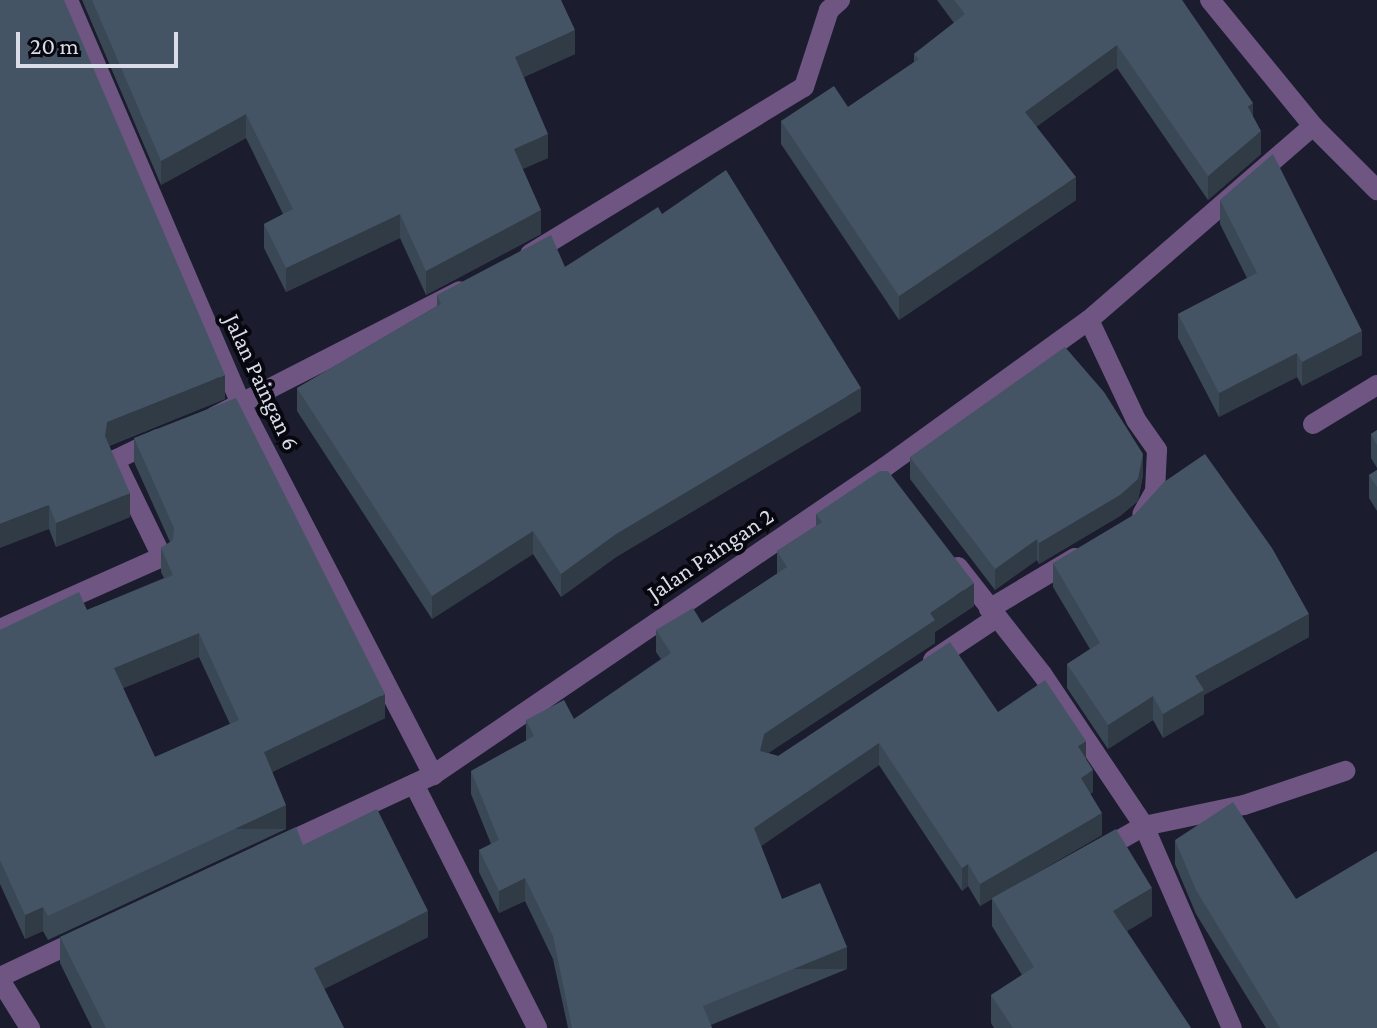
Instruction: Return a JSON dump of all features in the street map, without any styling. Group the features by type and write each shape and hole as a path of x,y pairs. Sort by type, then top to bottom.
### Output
{"street":[{"name":"Jalan Paingan 6","path":"68,0 242,406 433,775"},
{"path":"515,262 804,87 825,20 840,0"},
{"path":"1210,0 1313,126 1377,190"},
{"name":"Jalan Paingan 2","path":"257,857 433,775 890,474 1089,320 1313,126"},
{"path":"0,629 162,557 115,460 242,406 474,284"},
{"path":"1089,320 1136,420 1157,450 1155,491 1149,508 1128,527"},
{"path":"1313,424 1377,385"},
{"path":"941,544 1042,674 1144,826 1232,1028"},
{"path":"917,670 992,613 1090,549"},
{"path":"1079,863 1144,826 1244,805 1345,771"},
{"path":"414,784 537,1028"},
{"path":"30,1028 0,978 100,930"}],"building":[{"path":"0,0 64,0 225,375 107,422 105,436 130,493 56,523 49,505 0,524"},
{"path":"92,0 561,0 575,30 515,57 548,134 514,149 541,210 426,271 400,214 286,268 264,224 293,209 246,114 161,161"},
{"path":"954,0 1182,0 1253,103 1248,107 1261,131 1208,176 1117,45 1025,112 1076,177 899,296 781,121 834,86 848,107 919,59 914,54 965,14"},
{"path":"1273,154 1362,331 1302,362 1297,353 1219,393 1178,314 1257,273 1220,200"},
{"path":"726,170 861,388 616,534 561,574 533,531 432,596 297,388 441,304 437,295 551,235 565,267 658,207 662,214"},
{"path":"1065,347 1104,392 1143,454 1138,479 1120,495 1039,543 1037,539 995,569 910,457"},
{"path":"236,398 385,694 264,752 286,805 48,916 43,907 25,915 0,860 0,630 79,592 87,610 173,575 161,548 173,540 174,528 134,438","holes":["199,633 239,720 155,757 114,668"]},
{"path":"1377,430 1377,445 1371,434"},
{"path":"1205,454 1272,548 1309,614 1195,676 1204,690 1163,714 1153,696 1108,725 1067,664 1100,643 1053,563 1135,514 1164,482"},
{"path":"1377,470 1377,487 1369,475"},
{"path":"880,471 888,471 974,583 930,613 935,620 764,734 760,751 778,756 950,642 998,712 1045,680 1086,741 1078,746 1093,770 1081,778 1102,813 980,884 968,864 962,868 879,743 754,828 782,899 820,883 847,947 703,1006 712,1028 572,1028 553,936 525,878 499,891 479,850 499,840 471,771 534,736 526,720 564,700 574,719 671,653 656,630 693,608 702,623 787,567 777,551 822,522 816,514"},
{"path":"1233,802 1296,899 1377,851 1377,1028 1280,1028 1196,890 1175,840"},
{"path":"377,809 428,911 314,968 344,1028 106,1028 60,937 296,827 303,845"},
{"path":"1116,829 1152,888 1113,911 1191,1028 1013,1028 991,995 1034,967 992,898"}]}
